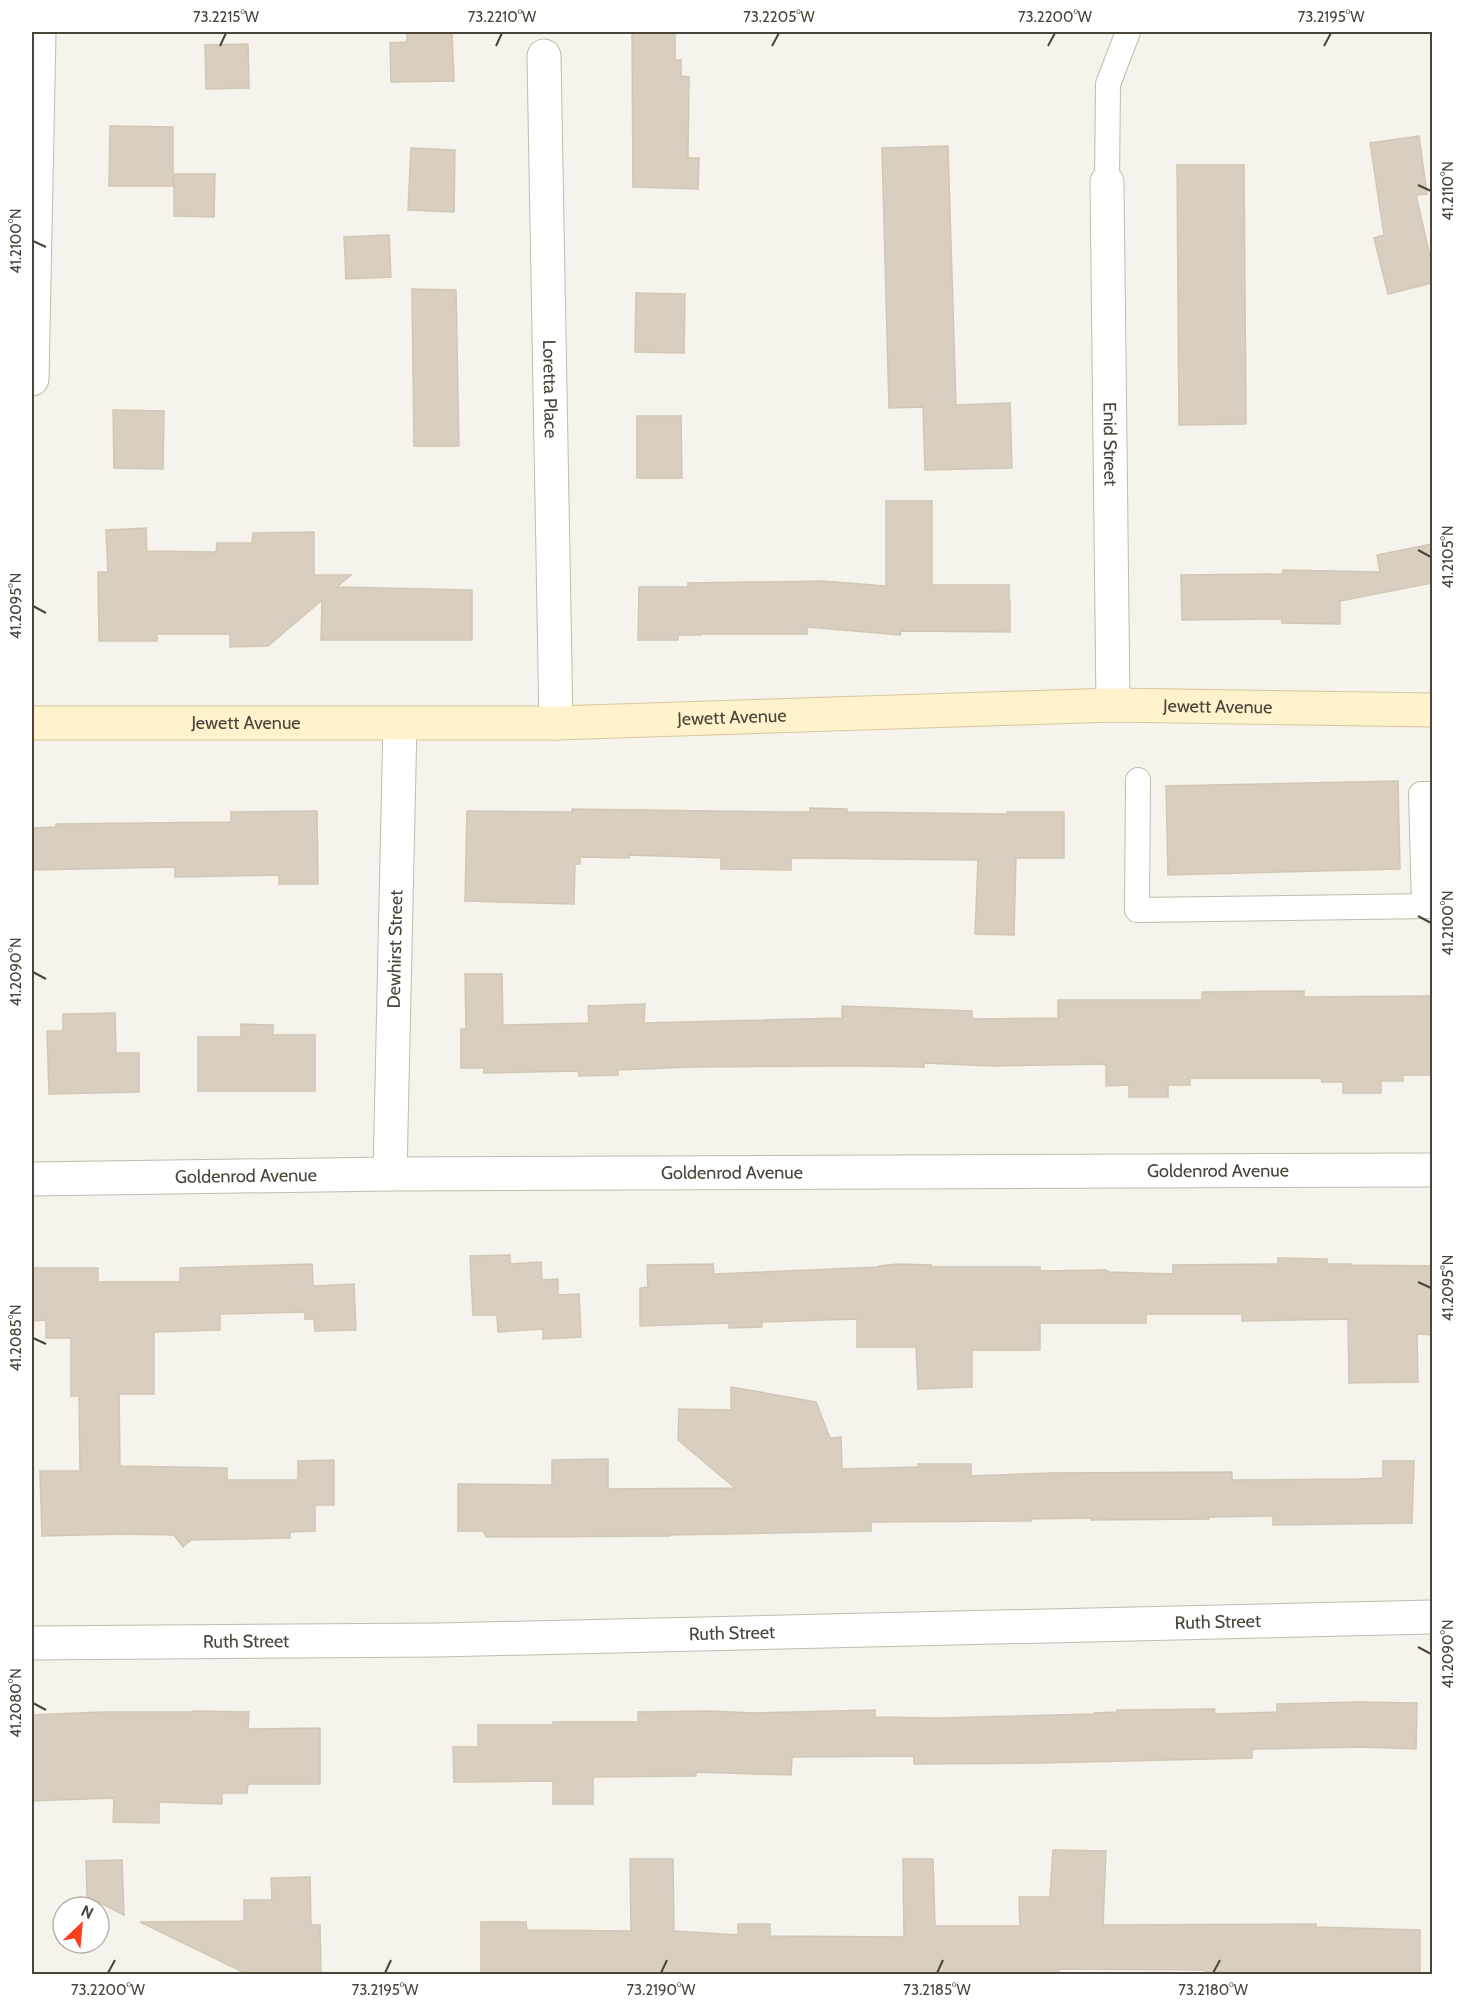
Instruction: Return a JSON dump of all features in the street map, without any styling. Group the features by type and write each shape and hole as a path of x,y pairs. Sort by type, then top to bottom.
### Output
{"main road":[{"name":"Jewett Avenue","path":"32,723 556,723 1113,705 1432,710"}],"street":[{"path":"32,380 39,32"},
{"name":"Loretta Place","path":"544,56 556,723"},
{"name":"Enid Street","path":"1107,182 1113,705"},
{"name":"Dewhirst Street","path":"390,1174 400,723"},
{"name":"Goldenrod Avenue","path":"32,1179 390,1174 1432,1170"},
{"name":"Ruth Street","path":"32,1643 419,1640 1432,1617"}],"lane":[{"path":"1107,182 1108,84 1128,32"},
{"path":"1138,780 1137,910 1428,906 1421,794 1432,794"}],"building":[{"path":"407,32 452,32 454,81 391,82 390,43 407,42"},
{"path":"632,32 675,32 675,60 681,60 681,76 689,77 688,158 699,158 698,189 633,187"},
{"path":"248,44 249,88 206,89 205,45"},
{"path":"110,126 173,127 173,186 109,186"},
{"path":"1419,136 1427,194 1416,195 1432,265 1432,283 1388,294 1374,238 1384,235 1370,143"},
{"path":"948,146 956,405 1010,403 1012,468 925,470 923,407 889,408 882,148"},
{"path":"411,148 455,150 454,212 408,210"},
{"path":"1177,165 1244,165 1246,424 1179,425"},
{"path":"174,174 215,174 214,217 174,216"},
{"path":"389,235 391,277 346,279 344,237"},
{"path":"412,289 456,290 459,446 414,446"},
{"path":"636,293 685,294 684,353 635,352"},
{"path":"113,410 164,411 163,469 114,468"},
{"path":"637,416 681,416 682,478 637,478"},
{"path":"886,501 932,501 932,585 1009,585 1010,632 901,631 900,635 807,627 807,634 701,634 678,635 678,640 638,640 639,587 688,587 688,583 822,581 886,586"},
{"path":"146,528 147,551 216,552 217,543 252,543 253,533 314,532 314,575 351,575 337,587 472,590 472,640 321,640 322,600 268,646 230,647 230,634 157,634 157,641 99,641 98,572 108,572 106,530"},
{"path":"1432,544 1432,583 1340,601 1340,624 1282,623 1282,619 1182,620 1181,575 1283,574 1283,570 1380,572 1377,555"},
{"path":"1398,781 1400,869 1168,875 1166,786"},
{"path":"810,808 847,809 847,812 1007,814 1007,812 1064,812 1064,858 1016,858 1014,935 975,934 978,860 791,858 791,870 721,869 721,858 629,855 629,858 580,857 580,864 575,864 574,904 465,901 467,811 572,812 572,809 810,812"},
{"path":"317,811 318,884 279,884 279,875 175,877 175,867 32,870 32,828 56,827 56,824 231,822 231,812"},
{"path":"465,974 502,974 503,1025 589,1023 588,1006 645,1004 644,1023 842,1018 842,1006 972,1011 972,1019 1058,1018 1058,1000 1202,1000 1202,992 1304,991 1304,997 1432,996 1432,1075 1403,1075 1403,1081 1381,1081 1381,1093 1343,1093 1343,1082 1322,1082 1321,1078 1190,1078 1190,1085 1168,1085 1168,1097 1129,1097 1129,1085 1106,1086 1106,1064 993,1066 924,1063 924,1067 691,1067 618,1070 618,1075 579,1076 578,1071 484,1073 484,1068 461,1068 461,1029 466,1029"},
{"path":"115,1013 116,1053 139,1053 139,1092 49,1094 47,1031 63,1031 63,1014"},
{"path":"241,1024 273,1025 273,1035 315,1035 315,1091 198,1091 198,1037 241,1037"},
{"path":"510,1255 510,1264 541,1262 542,1280 558,1279 558,1295 579,1294 581,1337 543,1339 543,1329 498,1332 497,1315 473,1315 470,1256"},
{"path":"1278,1258 1327,1259 1327,1264 1432,1266 1432,1335 1417,1334 1418,1382 1349,1383 1348,1319 1242,1321 1242,1314 1146,1314 1146,1323 1040,1323 1040,1350 972,1350 972,1387 918,1389 916,1347 857,1347 857,1319 762,1322 762,1327 729,1328 729,1323 640,1326 640,1288 648,1287 647,1265 713,1264 714,1274 879,1267 898,1264 931,1265 931,1267 1040,1267 1040,1271 1106,1270 1109,1272 1173,1274 1173,1265 1278,1264"},
{"path":"312,1264 313,1286 354,1284 356,1330 315,1331 314,1319 305,1319 305,1312 220,1314 220,1330 154,1332 154,1394 119,1394 120,1466 227,1468 227,1480 298,1480 298,1461 334,1460 334,1505 315,1505 315,1531 290,1532 290,1538 191,1540 183,1547 174,1535 42,1536 40,1471 80,1471 79,1396 71,1396 71,1338 46,1338 46,1320 32,1321 32,1268 98,1268 98,1282 180,1282 180,1268"},
{"path":"731,1387 816,1402 830,1438 841,1437 842,1469 918,1467 918,1464 971,1464 971,1476 1232,1472 1232,1480 1357,1479 1383,1478 1383,1461 1414,1461 1412,1523 1273,1525 1273,1516 1209,1517 1209,1519 1091,1520 1091,1518 1031,1519 1031,1521 871,1522 871,1531 670,1536 486,1537 483,1531 458,1531 458,1484 552,1485 552,1460 608,1459 608,1489 735,1488 678,1440 679,1409 731,1410"},
{"path":"1417,1703 1416,1749 1361,1747 1252,1749 1252,1758 1041,1763 914,1764 914,1756 792,1757 791,1775 696,1772 696,1776 593,1777 593,1804 553,1804 553,1781 454,1782 453,1747 478,1747 478,1725 638,1722 638,1712 754,1713 875,1710 875,1717 937,1718 1094,1714 1117,1712 1117,1710 1215,1709 1214,1714 1277,1712 1277,1704"},
{"path":"249,1712 248,1729 320,1728 320,1784 248,1784 247,1793 222,1793 222,1804 159,1802 159,1823 113,1822 114,1798 32,1801 32,1715"},
{"path":"1053,1850 1106,1851 1103,1925 1316,1924 1316,1927 1420,1930 1420,1974 1205,1974 1205,1970 1059,1969 1059,1974 481,1974 481,1922 526,1922 527,1930 631,1931 630,1859 673,1859 674,1931 738,1935 738,1924 770,1924 770,1936 904,1937 903,1859 933,1859 935,1926 1020,1926 1019,1897 1050,1897"},
{"path":"122,1860 124,1915 111,1908 111,1895 87,1895 86,1861"},
{"path":"310,1877 311,1925 320,1925 321,1974 247,1974 140,1922 244,1921 244,1900 272,1900 271,1878"}]}
